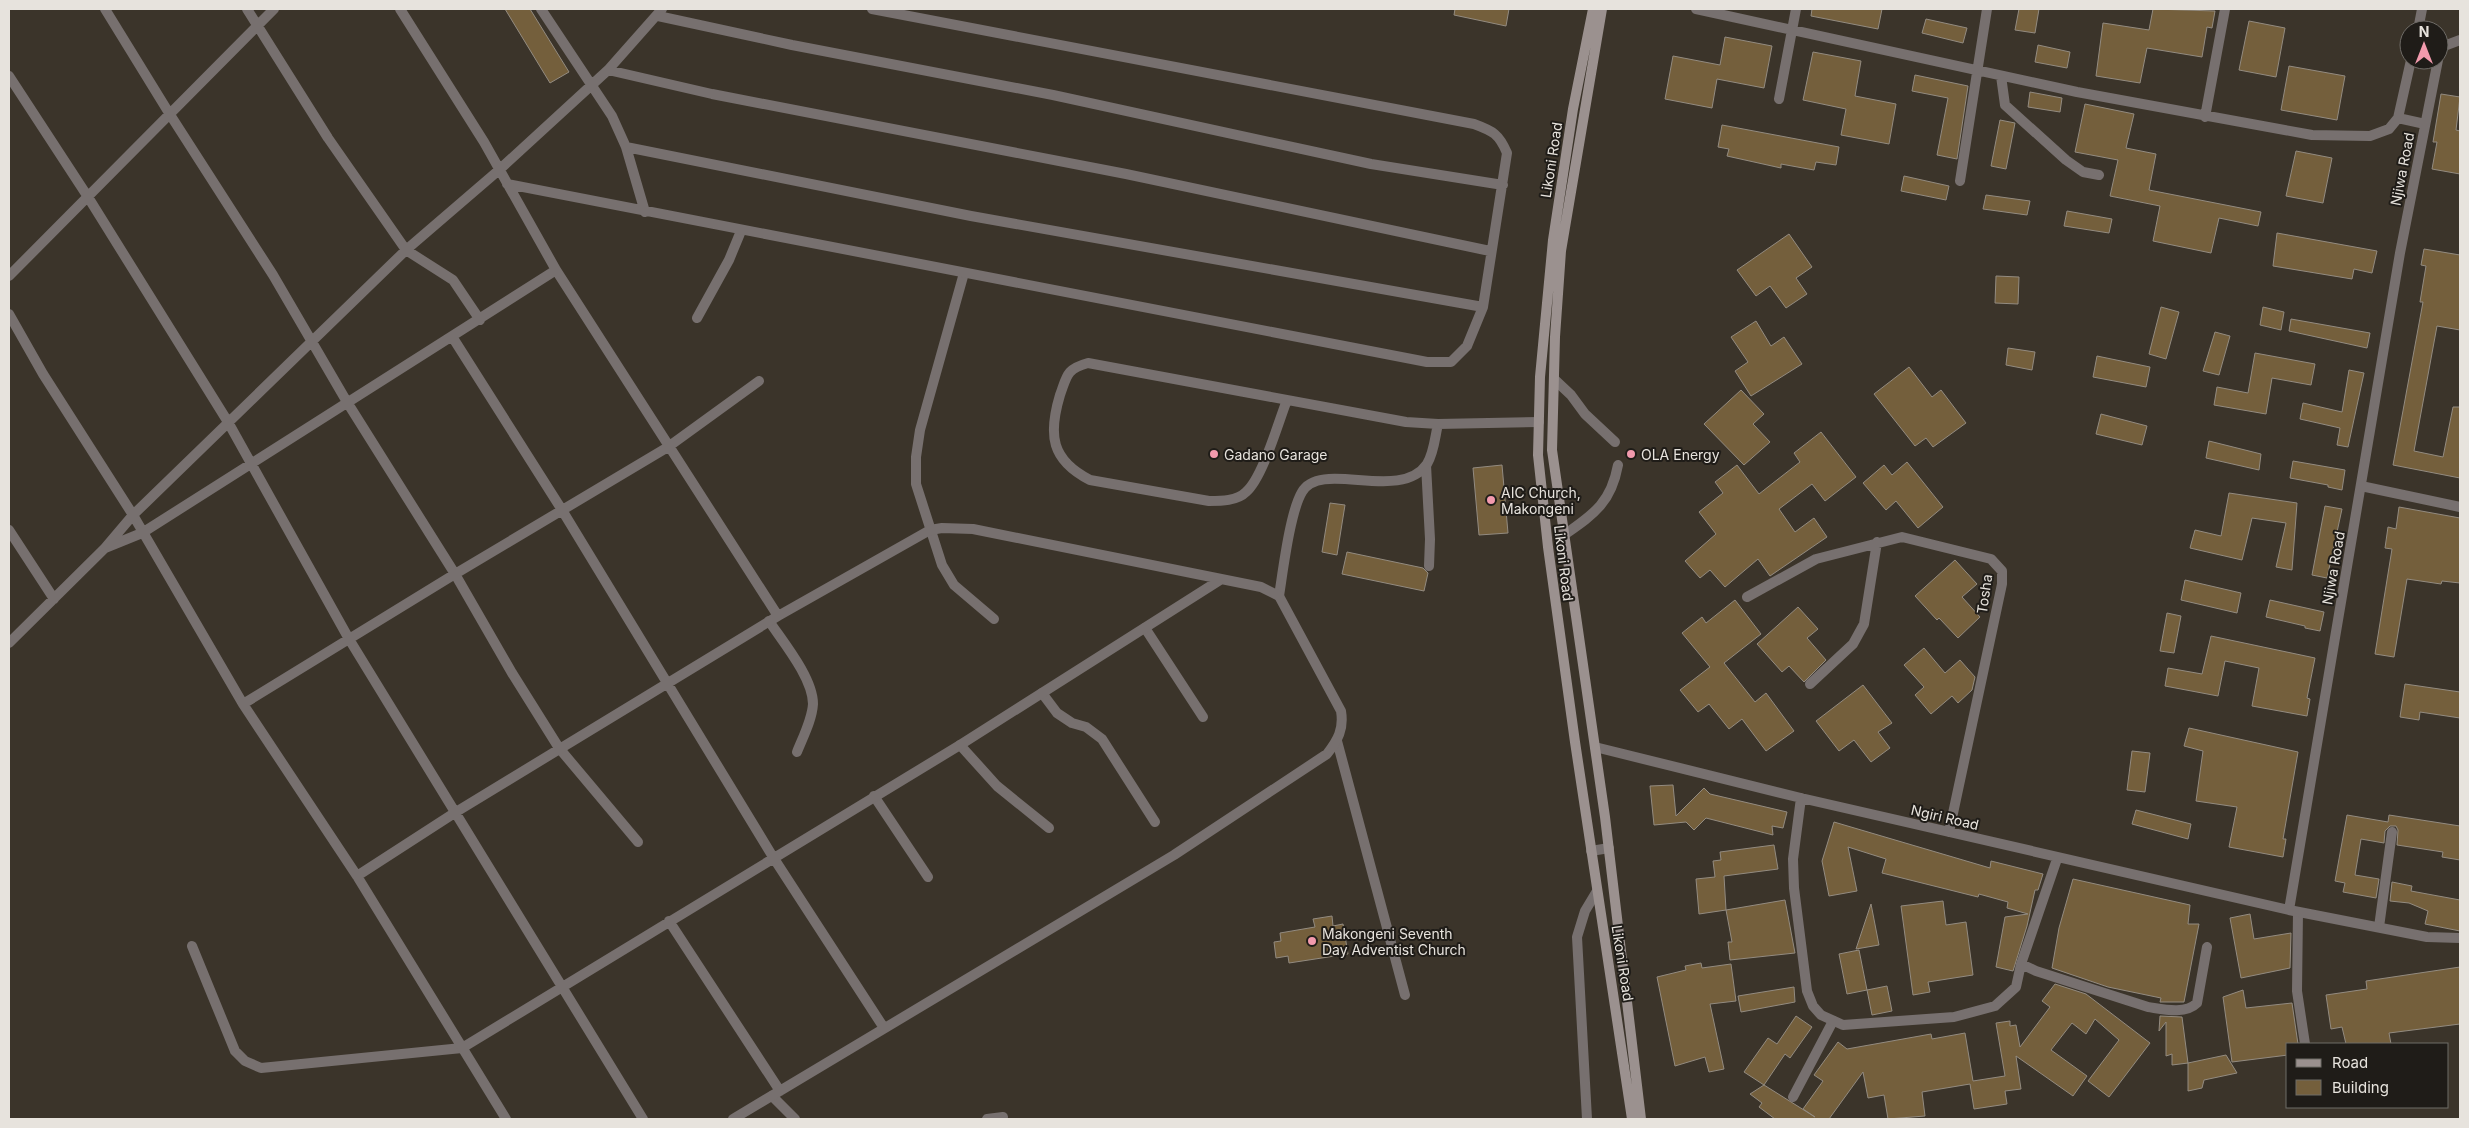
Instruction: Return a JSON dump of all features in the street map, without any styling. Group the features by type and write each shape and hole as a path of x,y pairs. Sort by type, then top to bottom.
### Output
{"street":[{"path":"105,9 273,275 347,402 455,574 512,673 559,748 638,842"},
{"path":"247,9 328,138 406,250 452,280 480,320"},
{"path":"9,276 274,9"},
{"path":"400,9 484,142 556,270 773,618 806,678 813,704 810,718 797,752"},
{"path":"541,9 612,116 626,147 645,212"},
{"path":"507,184 1438,363 1451,362 1462,354 1468,346 1483,306 1490,251 1503,185 1507,153 1500,138 1488,129 1474,124 872,9"},
{"name":"Likoni Road","path":"1593,9 1573,109 1553,240 1544,318 1538,455 1548,547 1596,891 1632,1119"},
{"name":"Likoni Road","path":"1602,9 1561,251 1552,450 1609,848 1640,1119"},
{"path":"1696,9 2001,76 2205,117 2312,135 2370,136 2388,129 2398,118 2409,70"},
{"path":"1778,99 1790,31 1796,9"},
{"path":"1960,181 1987,9"},
{"path":"2205,117 2225,9"},
{"path":"9,643 228,422 313,342 406,250 499,170 608,70 660,12 792,45 1053,95 1372,164 1503,185"},
{"path":"608,70 712,94 1126,174 1490,251"},
{"name":"Njiwa Road","path":"2305,1043 2297,991 2294,911 2400,253 2436,70"},
{"path":"9,76 88,197 228,422 348,639 643,1119"},
{"path":"2001,76 2005,105 2066,160 2083,172 2098,175"},
{"path":"2398,118 2425,124"},
{"path":"626,147 971,216 1483,306"},
{"path":"697,318 729,260 741,230"},
{"path":"105,548 142,533 347,402 452,338 556,270"},
{"path":"964,273 920,430 916,457 916,484 942,565 954,585 994,619"},
{"path":"9,314 43,374 134,515 142,533 243,704 357,876 506,1119"},
{"path":"452,338 562,510 773,857 884,1028"},
{"path":"1287,400 1257,479 1246,494 1228,500 1209,502 1090,480 1072,470 1061,457 1054,438 1053,418 1067,374 1075,366 1088,363 1406,422 1438,424 1539,422"},
{"path":"1554,379 1571,395 1585,414 1615,442"},
{"path":"243,704 455,574 668,447 759,381"},
{"path":"1429,566 1430,539 1426,466 1432,452 1438,424"},
{"path":"1564,535 1596,511 1614,485 1618,465"},
{"path":"1279,596 1295,508 1302,491 1312,482 1325,479 1376,482 1395,480 1412,475 1426,466"},
{"path":"2361,486 2460,507"},
{"path":"357,876 559,748 773,618 930,530 942,528 972,530 1261,587 1279,596 1340,711 1343,723 1337,741 1327,754 1174,854 733,1119"},
{"path":"9,530 54,599"},
{"name":"Tosha","path":"1747,597 1816,559 1877,542 1910,538 1982,555 1998,564 2002,571 2002,584 1949,832"},
{"path":"1810,684 1853,644 1864,624 1877,542"},
{"path":"192,946 235,1051 245,1062 261,1068 462,1048 773,857 960,745 1220,580"},
{"path":"1145,628 1203,717"},
{"path":"1042,693 1057,713 1072,723 1086,727 1102,739 1154,822"},
{"path":"1337,741 1405,995"},
{"path":"960,745 997,786 1049,828"},
{"name":"Ngiri Road","path":"1595,747 1801,798 2294,911"},
{"path":"874,796 928,877"},
{"path":"1801,798 1793,859 1794,888 1807,991 1812,1006 1833,1022 1843,1025 1954,1018 1994,1006 2016,987 2021,964 2057,858"},
{"path":"2379,927 2392,832"},
{"path":"1591,851 1609,848"},
{"path":"1588,1119 1577,937 1585,911 1596,891"},
{"path":"2294,911 2427,937 2460,938"},
{"path":"669,921 776,1093 795,1119"},
{"path":"2021,964 2036,971 2148,1007 2166,1010 2187,1009 2197,1003 2208,947"},
{"path":"1793,1097 1833,1022"},
{"path":"987,1119 1002,1117"}],"building":[{"path":"505,9 530,9 569,72 550,83"},
{"path":"1455,9 1509,9 1506,26 1454,15"},
{"path":"1812,9 1882,9 1878,29 1811,16"},
{"path":"2019,9 2039,9 2035,33 2015,30"},
{"path":"2153,9 2215,11 2212,28 2207,27 2202,57 2147,48 2140,83 2096,76 2103,23 2149,30"},
{"path":"1926,19 1967,28 1963,43 1922,33"},
{"path":"2249,21 2285,28 2276,77 2239,70"},
{"path":"1725,37 1772,46 1764,88 1717,79 1712,108 1665,99 1673,56 1720,65"},
{"path":"2038,45 2070,52 2067,68 2035,62"},
{"path":"1813,52 1861,61 1855,96 1896,104 1889,144 1841,135 1846,109 1803,100"},
{"path":"2289,66 2345,76 2337,120 2281,110"},
{"path":"1915,75 1968,86 1957,159 1937,155 1948,98 1912,91"},
{"path":"2030,92 2062,98 2060,112 2028,107"},
{"path":"2441,94 2460,97 2456,130 2460,131 2460,174 2432,169 2437,142 2433,142"},
{"path":"2085,104 2134,114 2126,148 2156,154 2149,190 2261,212 2258,226 2219,218 2211,253 2153,241 2160,206 2110,196 2118,160 2075,152"},
{"path":"2000,120 2015,123 2006,169 1991,166"},
{"path":"1722,125 1839,147 1836,165 1816,162 1814,170 1781,164 1781,168 1727,156 1729,149 1718,147"},
{"path":"2296,151 2332,158 2323,203 2286,196"},
{"path":"1904,176 1949,186 1946,200 1901,191"},
{"path":"1986,195 2030,201 2027,215 1983,209"},
{"path":"2067,211 2112,219 2109,233 2064,226"},
{"path":"2277,233 2377,251 2372,273 2354,269 2352,279 2273,266"},
{"path":"1789,234 1812,267 1796,278 1807,294 1786,308 1770,286 1756,296 1737,270"},
{"path":"2424,249 2460,255 2460,330 2437,326 2414,451 2443,457 2453,407 2460,407 2460,478 2393,465 2423,302 2420,302 2426,266 2421,265"},
{"path":"1996,276 2019,277 2018,304 1995,303"},
{"path":"2161,307 2179,312 2166,359 2149,354"},
{"path":"2263,307 2284,312 2281,330 2260,325"},
{"path":"2291,319 2370,333 2367,348 2289,331"},
{"path":"1756,321 1771,346 1784,337 1802,364 1751,396 1735,371 1748,362 1731,337"},
{"path":"2215,332 2230,336 2219,375 2203,371"},
{"path":"2008,348 2035,352 2032,370 2006,365"},
{"path":"2255,353 2315,364 2311,385 2272,378 2266,414 2214,405 2217,387 2248,393"},
{"path":"2097,356 2150,367 2146,387 2093,377"},
{"path":"1909,367 1932,397 1941,390 1966,423 1933,447 1926,438 1915,446 1874,394"},
{"path":"2349,370 2364,373 2348,447 2337,445 2340,428 2300,419 2303,403 2342,412"},
{"path":"1741,390 1764,414 1753,424 1770,442 1744,465 1704,424"},
{"path":"2101,414 2147,426 2142,445 2096,434"},
{"path":"1821,432 1856,477 1825,501 1812,484 1779,509 1795,532 1814,518 1827,537 1770,576 1758,559 1725,587 1710,570 1700,578 1685,561 1716,534 1699,512 1723,493 1715,482 1737,465 1759,494 1800,462 1794,453"},
{"path":"2209,441 2261,454 2259,470 2206,458"},
{"path":"2293,461 2345,470 2342,490 2328,487 2328,485 2290,478"},
{"path":"1907,462 1943,507 1918,528 1896,501 1886,510 1863,483 1884,465 1892,475"},
{"name":"AIC Church, Makongeni","path":"1502,465 1508,533 1479,535 1473,468"},
{"path":"2229,493 2297,503 2292,570 2276,567 2286,523 2252,518 2242,560 2190,548 2195,530 2221,536"},
{"path":"1330,503 1345,505 1337,555 1322,552"},
{"path":"2325,506 2342,509 2327,578 2312,575"},
{"path":"2399,507 2460,518 2460,583 2442,581 2441,584 2407,579 2394,657 2375,654 2392,549 2385,548 2388,527 2396,529"},
{"path":"1347,552 1423,568 1428,573 1424,591 1342,574"},
{"path":"1955,560 1977,584 1962,597 1980,617 1958,638 1939,618 1937,620 1915,596"},
{"path":"2185,580 2241,593 2237,613 2181,600"},
{"path":"1735,600 1761,634 1724,663 1755,702 1766,693 1794,731 1766,751 1742,719 1729,729 1709,704 1698,712 1680,690 1710,667 1682,633 1702,617 1706,623"},
{"path":"2270,600 2324,612 2320,631 2266,617"},
{"path":"1798,607 1818,629 1807,638 1826,660 1804,682 1789,666 1782,672 1757,644"},
{"path":"2167,613 2181,616 2174,653 2160,651"},
{"path":"2211,636 2315,658 2307,698 2310,699 2307,716 2252,706 2259,668 2225,661 2218,696 2165,686 2168,668 2202,674"},
{"path":"1924,648 1945,673 1960,660 1975,677 1972,690 1958,703 1952,696 1931,714 1915,695 1924,687 1904,665"},
{"path":"2405,684 2460,692 2460,718 2420,712 2419,720 2400,717"},
{"path":"1863,685 1892,723 1878,732 1890,748 1871,762 1854,740 1839,751 1816,721"},
{"path":"2189,728 2298,752 2283,839 2286,839 2283,857 2229,847 2237,807 2196,801 2203,751 2184,746"},
{"path":"2132,751 2150,753 2145,792 2127,790"},
{"path":"1673,785 1676,816 1704,788 1710,794 1787,812 1783,828 1772,826 1773,835 1706,818 1694,830 1686,822 1654,825 1650,786"},
{"path":"2136,810 2191,824 2188,839 2132,824"},
{"path":"2347,815 2388,822 2389,815 2460,826 2460,860 2442,857 2443,852 2397,845 2398,830 2396,826 2390,826 2385,831 2384,843 2361,839 2355,875 2379,879 2376,898 2343,892 2345,883 2335,881"},
{"path":"1834,822 1990,868 1991,861 2043,874 2038,890 2035,890 2027,926 2013,971 1996,967 2005,917 2028,914 2007,908 2008,902 1979,894 1978,897 1882,873 1886,859 1848,847 1857,891 1829,896 1822,861"},
{"path":"1774,845 1778,869 1724,876 1726,910 1699,914 1696,879 1715,877 1713,861 1721,860 1720,852"},
{"path":"2073,879 2190,905 2188,924 2199,924 2184,1002 2160,1002 2161,998 2108,987 2052,968 2059,928"},
{"path":"2392,882 2412,886 2411,891 2460,900 2460,931 2425,924 2428,911 2409,903 2390,901"},
{"path":"1785,900 1795,953 1730,960 1728,942 1732,942 1726,910"},
{"path":"1943,901 1946,925 1966,922 1973,975 1928,982 1930,992 1913,995 1901,906"},
{"path":"1871,904 1879,945 1856,949"},
{"path":"2250,914 2254,939 2291,933 2290,968 2241,978 2230,918"},
{"name":"Makongeni Seventh Day Adventist Church","path":"1332,916 1333,926 1343,924 1348,954 1289,963 1288,956 1276,958 1274,942 1281,941 1280,933 1315,927 1313,919"},
{"path":"1859,950 1867,990 1847,994 1839,954"},
{"path":"1701,963 1702,968 1731,964 1736,1001 1710,1004 1724,1069 1709,1072 1705,1057 1675,1066 1657,977 1686,970 1685,966"},
{"path":"2460,967 2460,1024 2389,1033 2391,1043 2346,1043 2342,1027 2331,1029 2326,995 2367,989 2366,981"},
{"path":"2055,984 2086,994 2150,1043 2109,1097 2088,1081 2119,1040 2095,1019 2086,1034 2072,1023 2051,1050 2087,1076 2073,1096 2016,1056 2021,1089 2005,1091 2007,1104 1974,1109 1970,1084 1922,1092 1925,1116 1888,1119 1884,1095 1868,1098 1863,1072 1829,1119 1775,1119 1759,1107 1762,1103 1750,1094 1764,1085 1815,1117 1803,1109 1823,1081 1814,1075 1838,1042 1847,1049 1931,1034 1932,1039 1965,1033 1973,1081 2005,1076 1996,1023 2010,1021 2010,1026 2016,1025 2020,1047 2050,1007 2042,1001"},
{"path":"1887,986 1892,1011 1872,1015 1867,990"},
{"path":"1794,987 1795,1002 1741,1012 1738,996"},
{"path":"2243,990 2246,1008 2292,1003 2298,1043 2286,1043 2286,1055 2232,1062 2223,997"},
{"path":"1796,1016 1812,1027 1790,1058 1785,1054 1764,1085 1744,1072 1768,1038 1777,1044"},
{"path":"2160,1016 2182,1017 2188,1063 2172,1065 2172,1054 2166,1056 2166,1022 2159,1031"},
{"path":"2226,1055 2237,1073 2204,1080 2202,1088 2188,1091 2188,1063"}],"place":[{"name":"Gadano Garage","path":"1214,454"},
{"name":"OLA Energy","path":"1631,454"},
{"name":"AIC Church, Makongeni","path":"1491,500"},
{"name":"Makongeni Seventh Day Adventist Church","path":"1312,941"}]}
